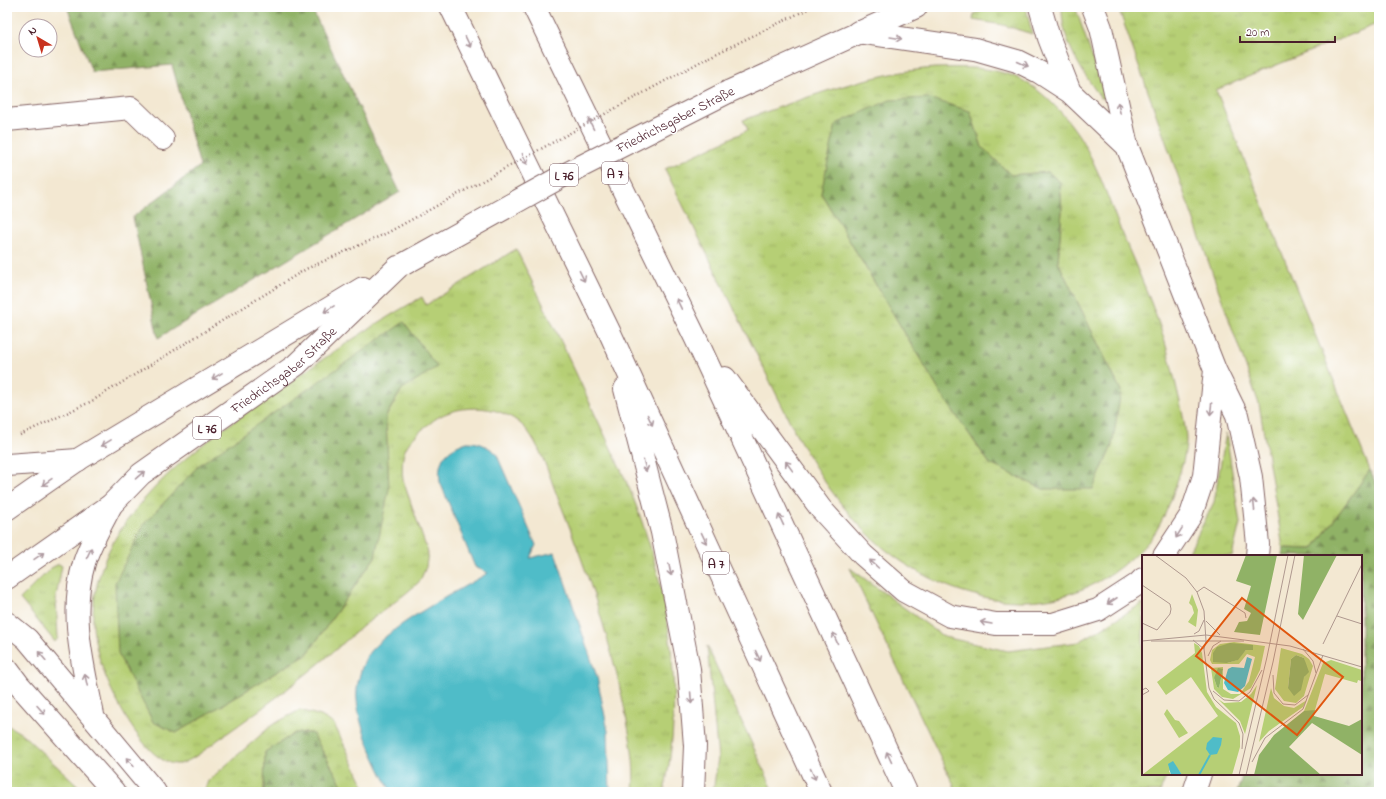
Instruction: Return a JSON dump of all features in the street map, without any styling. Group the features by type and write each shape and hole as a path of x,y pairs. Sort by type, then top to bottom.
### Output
{"main road":[{"name":"A 7","path":"451,7 610,334 821,792"},
{"name":"A 7","path":"534,7 696,339 906,792"},
{"name":"Friedrichsgaber Straße","path":"7,509 79,460 401,265 568,173 728,92 916,7"},
{"path":"1040,7 1049,38 1070,92"},
{"path":"1093,7 1101,28 1128,146 1215,370 1237,415 1251,477 1258,544 1257,555"},
{"path":"858,32 975,49 1023,64 1040,72 1070,92 1128,146"},
{"path":"7,120 131,108 163,139"},
{"name":"Friedrichsgaber Straße","path":"7,578 111,505 141,474 296,365 401,265"},
{"path":"610,334 662,532 689,669 695,746 693,792"},
{"path":"696,339 827,515 863,555 904,591 950,616 996,624 1053,624 1098,610 1138,584 1142,579"},
{"path":"1165,555 1191,514 1204,476 1215,370"},
{"name":"Friedrichsgaber Straße","path":"7,465 79,460"},
{"path":"94,718 79,649 77,599 84,563 111,505"},
{"path":"7,623 27,639 155,792"},
{"path":"11,679 114,792"},
{"path":"1194,792 1200,775"}],"path":[{"path":"15,438 92,401 306,269 387,233 709,57 812,7"}],"green space":[{"path":"67,7 311,7 400,192 158,338 133,217 200,166 172,65 92,72"},
{"path":"990,7 1026,7 1032,34 1003,25 973,20 974,14"},
{"path":"1062,7 1075,7 1076,9 1105,95 1104,98 1101,98 1094,88 1074,55 1065,31"},
{"path":"1118,7 1379,7 1379,23 1216,90 1370,470 1313,549 1283,548 1259,404"},
{"path":"935,68 975,68 1000,72 1025,81 1049,100 1061,112 1081,139 1098,173 1162,331 1182,413 1186,441 1182,465 1167,510 1153,536 1129,560 1091,585 1062,596 1032,601 1001,600 971,594 941,583 913,569 886,550 858,524 823,479 794,430 665,169 748,130 743,120 814,95 861,81 910,71","holes":["970,111 982,147 1011,175 1048,172 1060,182 1062,211 1058,262 1121,391 990,464 940,392 821,193"]},
{"path":"928,98 970,111 982,147 1011,175 1048,172 1060,182 1062,211 1058,262 1121,391 1112,446 1093,489 1043,489 990,464 940,392 821,193 836,124 890,100"},
{"path":"516,249 568,356 630,490 644,526 655,563 664,601 670,639 673,677 673,715 670,754 664,792 633,792 634,772 631,741 612,656 587,574 538,448 534,440 523,426 513,418 489,409 463,409 439,417 415,436 410,442 404,454 402,469 403,480 428,553 426,567 420,581 290,687 199,754 178,764 165,761 152,752 128,721 118,703 99,657 94,636 93,614 95,592 104,561 119,532 135,510 170,472 209,440 251,409 346,344 403,308 422,297 426,305","holes":["404,322 436,367 402,389 386,417 387,449 375,557 308,653 176,733"]},
{"path":"404,322 437,367 402,389 386,416 389,489 375,557 308,653 176,733 153,722 118,654 115,583 144,524 199,465"},
{"path":"1226,433 1240,523 1232,555 1188,555 1214,502"},
{"path":"1370,470 1379,491 1379,792 1237,792 1243,775 1362,775 1362,555 1282,555 1283,548 1313,549"},
{"path":"59,564 62,566 56,597 58,638 55,642 20,599 51,568"},
{"path":"850,568 944,637 1008,651 1079,642 1142,604 1142,775 1167,775 1160,792 957,792"},
{"path":"707,646 774,792 713,792 718,758"},
{"path":"300,710 321,716 334,724 367,792 346,792 312,733 295,733 265,752 264,792 204,792 208,781 272,725"},
{"path":"7,725 22,734 85,792 7,792"},
{"path":"295,733 312,733 346,792 264,792 265,752"}],"water":[{"path":"467,442 482,444 496,453 536,545 530,558 555,552 597,677 608,731 610,792 391,792 365,736 359,713 357,689 365,660 371,650 396,628 411,618 488,573 475,567 440,482 440,467 444,456 454,448"}]}
